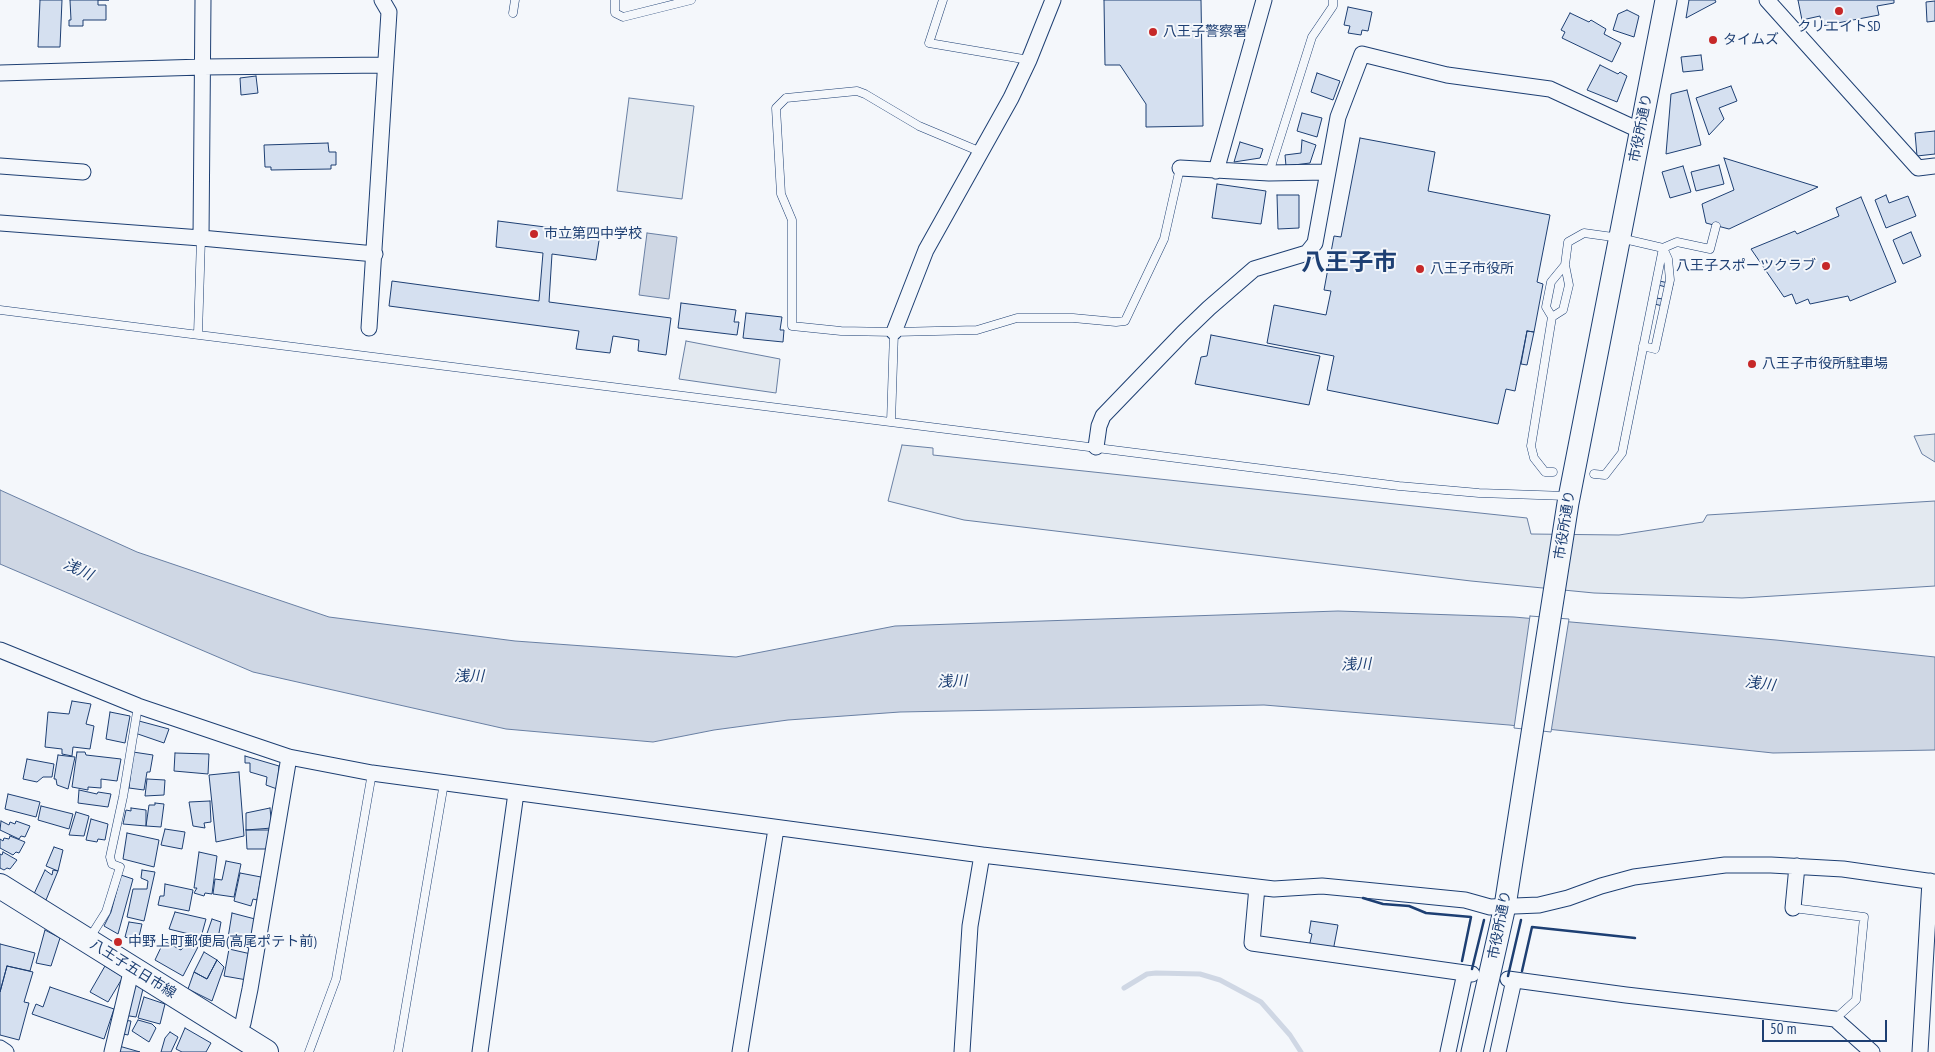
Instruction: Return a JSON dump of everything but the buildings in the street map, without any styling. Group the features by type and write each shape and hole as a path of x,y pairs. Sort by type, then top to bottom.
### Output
{"main road":[{"name":"八王子五日市線","path":"0,886 132,968 240,1041 266,1052"}],"street":[{"path":"201,238 203,0"},
{"path":"369,328 389,12 382,0"},
{"path":"894,332 926,250 1011,98 1029,60 1053,0"},
{"path":"1216,171 1264,0"},
{"name":"市役所通り","path":"1472,1052 1505,902 1568,500 1666,0"},
{"path":"1767,0 1844,93 1901,157 1918,168 1935,166"},
{"path":"1096,447 1098,426 1104,416 1182,333 1254,269 1308,253 1315,243 1338,117 1362,54 1447,75 1550,89 1641,131"},
{"path":"0,73 203,67 385,65"},
{"path":"0,166 83,172"},
{"path":"1180,168 1269,173 1327,172"},
{"path":"0,223 201,238 375,254"},
{"path":"0,650 138,706 289,757 372,773 776,829 982,855 1274,889 1322,886 1465,900 1490,907 1505,902 1539,905 1552,903 1617,881 1678,870 1732,865 1797,866 1932,881 1929,1015 1920,1052"},
{"path":"240,1041 289,757"},
{"path":"480,1052 516,793"},
{"path":"740,1052 776,829"},
{"path":"962,1052 970,926 982,855"},
{"path":"1793,908 1797,866"},
{"path":"1257,887 1252,942 1469,973 1448,1052"},
{"path":"112,1052 132,968"},
{"path":"1498,1052 1511,980 1835,1019 1872,1052"},
{"path":"0,1048 6,1052"}],"lane":[{"path":"513,13 515,0"},
{"path":"615,0 614,13 622,17 691,0"},
{"path":"943,0 929,44 1029,60"},
{"path":"1269,173 1312,37 1333,6 1334,0"},
{"path":"981,152 920,126 857,91 786,98 776,108 780,194 792,220 792,326 841,331 894,332 978,330 1017,318 1072,318 1116,322 1125,321 1164,239 1180,168"},
{"path":"1552,317 1563,310 1568,285 1565,265 1568,242 1584,232 1663,248 1677,242 1710,249 1716,226"},
{"path":"198,334 201,238"},
{"path":"1594,474 1605,475 1622,453 1663,248"},
{"path":"1643,346 1655,349 1670,280 1668,258 1663,248"},
{"path":"1553,472 1545,472 1534,458 1531,446 1552,317 1546,307 1551,282 1565,265"},
{"path":"0,310 1400,486 1568,500"},
{"path":"891,422 894,332"},
{"path":"88,941 106,912 120,867 112,864 110,857 123,797 138,706"},
{"path":"309,1052 336,979 372,773"},
{"path":"398,1052 444,783"},
{"path":"1793,908 1864,917 1856,1000 1835,1019"}],"shaded area":[{"path":"629,98 694,106 682,199 617,191"},
{"path":"686,341 780,359 776,393 679,379"},
{"path":"1935,434 1935,462 1922,454 1914,436"},
{"path":"902,445 933,448 933,455 1527,518 1531,534 1619,535 1703,522 1707,515 1935,501 1935,586 1742,598 1594,593 1471,581 964,520 888,501"}],"water":[{"path":"647,233 677,237 669,299 639,295"},
{"name":"浅川","path":"0,490 137,552 329,617 515,641 736,657 895,626 1338,611 1514,617 1776,640 1935,657 1935,750 1773,753 1509,725 1264,705 900,712 788,720 714,730 653,742 506,729 253,672 0,564"}],"pier":[{"path":"1530,616 1569,619 1551,732 1514,728"}],"waterway":[{"path":"1124,988 1147,974 1156,973 1200,974 1220,980 1261,1002 1290,1035 1301,1052"}],"wall":[{"path":"1363,898 1383,904 1409,906 1426,913 1471,917 1462,961"},
{"path":"1472,969 1484,920"},
{"path":"1508,976 1521,920"},
{"path":"1522,971 1532,927 1635,938"}],"place":[{"name":"クリエイトSD","path":"1839,11"},
{"name":"八王子警察署","path":"1153,32"},
{"name":"タイムズ","path":"1713,40"},
{"name":"市立第四中学校","path":"534,234"},
{"name":"八王子スポーツクラブ","path":"1826,266"},
{"name":"八王子市役所","path":"1420,269"},
{"name":"八王子市役所駐車場","path":"1752,364"},
{"name":"中野上町郵便局(高尾ポテト前)","path":"118,942"}],"district":[{"name":"八王子市","path":"1349,263"}]}
